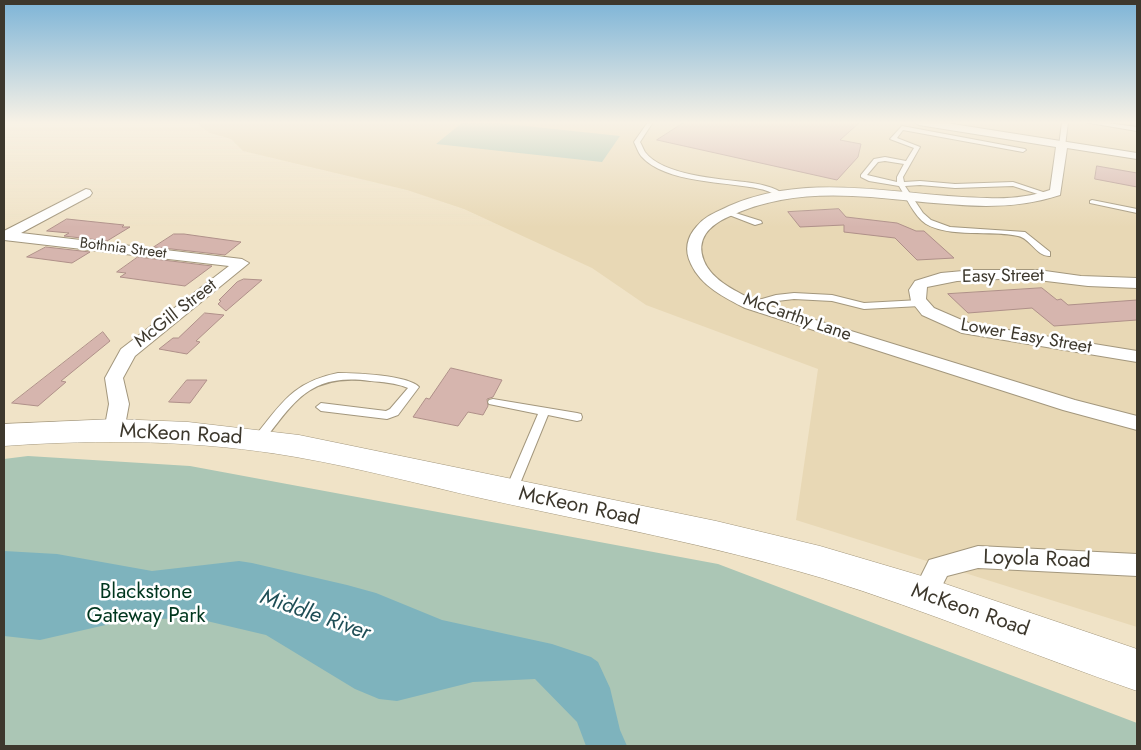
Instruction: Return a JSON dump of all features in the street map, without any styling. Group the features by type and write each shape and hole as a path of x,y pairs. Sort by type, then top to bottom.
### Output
{"main road":[{"name":"McKeon Road","path":"4,435 180,431 259,439 298,446 820,562 925,594 1137,670"}],"street":[{"path":"1047,195 1056,192 1061,157"},
{"name":"McCarthy Lane","path":"1047,195 1042,198 980,203 906,191 836,190 782,195 748,203 707,222 698,232 694,242 694,254 698,265 717,284 751,305 1070,405 1137,422"},
{"path":"4,235 86,193"},
{"name":"Bothnia Street","path":"4,235 242,263"},
{"name":"McGill Street","path":"114,431 119,404 114,378 126,353 242,263"},
{"name":"Easy Street","path":"920,303 916,294 918,287 923,282 960,277 1032,274 1069,279 1137,283"},
{"name":"Lower Easy Street","path":"920,303 945,321 968,329 1137,357"},
{"name":"Loyola Road","path":"925,594 938,568 978,557 1137,565"}],"lane":[{"path":"648,157 656,165 680,174 727,183 756,186 782,195"},
{"path":"911,157 900,177 920,214 928,222 949,229 1022,234 1047,254"},
{"path":"907,163 885,159 876,160 863,176 906,191 920,183 956,186 1013,184 1047,195"},
{"path":"1092,202 1137,211"},
{"path":"726,212 758,223"},
{"path":"751,305 776,298 794,296 832,298 864,306 920,303"},
{"path":"259,439 298,392 312,384 346,375 400,382 414,387 394,412 387,416 321,407"},
{"path":"493,402 577,417"},
{"path":"511,492 545,411"}],"shaded area":[{"path":"268,157 1137,157 1137,627 796,520 818,369 646,305 592,268 464,209 407,190"}],"green space":[{"path":"556,157 605,157 602,162"},
{"name":"Blackstone Gateway Park","path":"28,456 190,466 718,564 1137,723 1137,746 4,746 4,459"}],"water":[{"name":"Middle River","path":"4,551 57,554 152,571 239,561 252,563 376,593 442,620 552,644 591,657 598,662 610,688 620,730 627,746 586,746 577,722 535,679 473,682 397,701 379,699 355,689 266,635 194,618 157,619 110,624 40,640 4,636"}],"building":[{"path":"734,157 858,157 837,180"},
{"path":"1097,166 1137,173 1137,187 1095,179"},
{"path":"839,209 846,217 897,223 916,231 924,231 954,258 917,260 895,238 844,232 844,225 800,227 788,212"},
{"path":"67,219 130,227 107,241 64,236 69,233 47,231"},
{"path":"174,234 241,242 225,255 154,247"},
{"path":"46,247 90,252 72,263 27,257"},
{"path":"138,257 212,266 185,286 120,277 126,273 117,272"},
{"path":"244,279 262,280 226,311 218,304 221,301 219,300 237,282"},
{"path":"1042,288 1057,300 1061,299 1068,305 1137,300 1137,320 1054,326 1032,308 968,313 948,294"},
{"path":"205,313 224,315 196,341 200,342 187,354 159,349 173,338 178,338"},
{"path":"103,332 110,341 61,381 66,382 38,406 12,403"},
{"path":"451,368 502,380 493,397 487,399 488,406 483,415 468,412 458,426 413,417 426,398 429,399"},
{"path":"187,380 207,380 190,403 169,402"}]}
